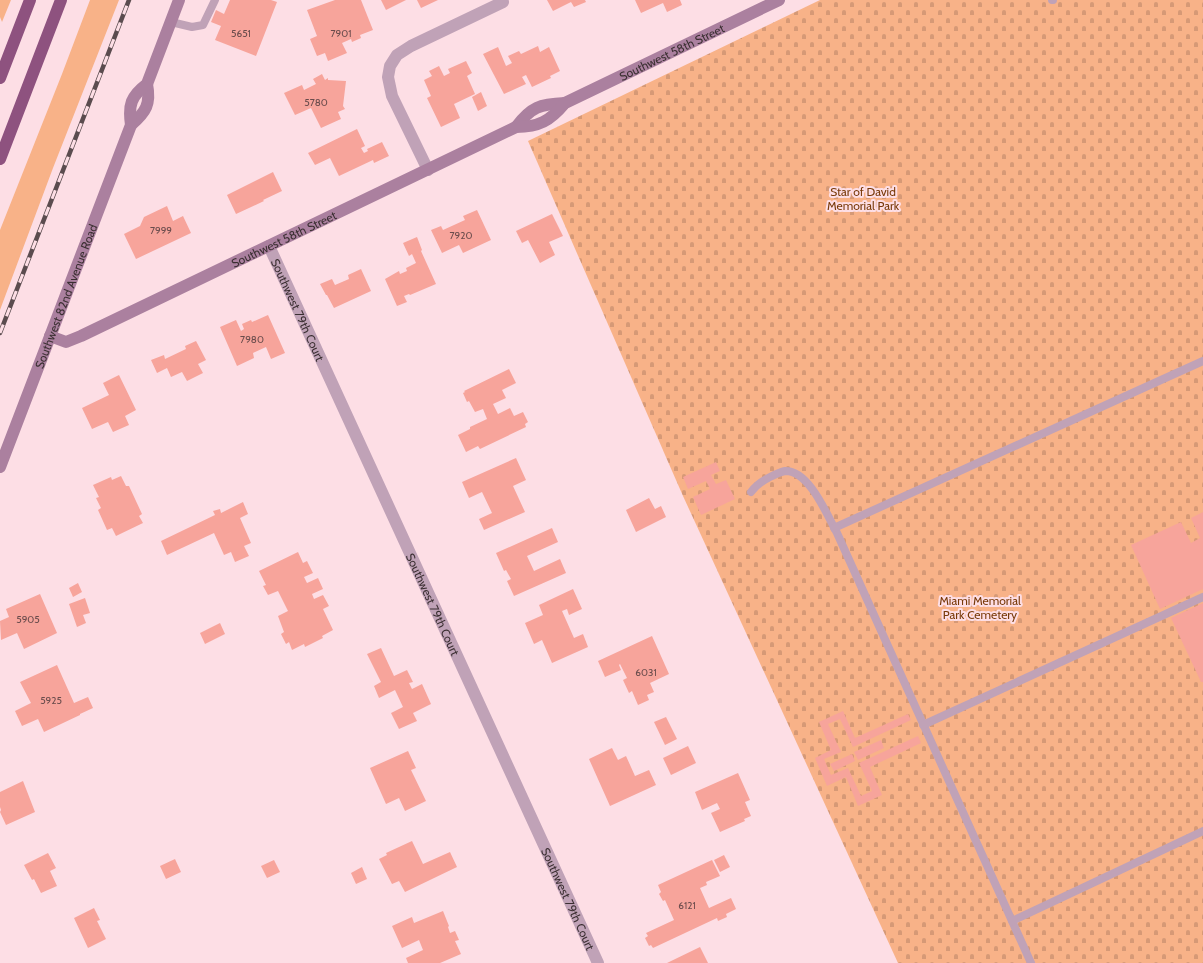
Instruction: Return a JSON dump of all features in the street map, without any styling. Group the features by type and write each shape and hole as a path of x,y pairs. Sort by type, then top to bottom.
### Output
{"highway":[{"path":"0,78 30,0"},
{"path":"0,159 61,0"}],"street":[{"name":"Southwest 82nd Avenue Road","path":"0,467 131,125 131,102 139,90 147,84 179,0"},
{"name":"Southwest 58th Street","path":"516,127 526,115 539,106 564,103 779,0"},
{"path":"428,170 392,96 389,83 390,66 397,55 408,48 503,2"},
{"name":"Southwest 58th Street","path":"50,336 66,342 73,340 516,127 536,125 547,121 557,113 564,103"},
{"name":"Southwest 79th Court","path":"269,246 598,963"}],"lane":[{"path":"171,22 192,28 203,25 215,0"},
{"path":"834,528 1203,361"},
{"path":"751,492 755,486 775,474 785,471 799,475 808,484 819,500 834,528 1031,963"},
{"path":"923,726 1203,597"},
{"path":"1012,922 1203,831"}],"green space":[{"path":"0,0 11,0 2,22 0,17"},
{"path":"90,0 119,0 53,168 0,310 0,230"},
{"path":"820,0 1203,0 1203,963 898,963 683,496 528,141"}],"building":[{"path":"230,0 271,0 277,2 256,56 215,40 221,26 211,22 216,10 224,14"},
{"path":"335,0 361,0 373,30 360,35 361,38 352,42 351,39 342,43 347,53 328,61 325,53 317,56 310,39 317,36 307,10"},
{"path":"381,0 406,0 386,10"},
{"path":"417,0 438,0 421,8"},
{"path":"547,0 585,0 586,2 574,7 571,2 553,11"},
{"path":"635,0 680,0 682,5 667,12 663,3 641,13"},
{"path":"538,46 540,52 549,47 560,71 550,76 551,78 532,87 526,75 522,77 526,84 504,94 483,54 498,47 506,66 512,63 508,56 519,51 521,54"},
{"path":"466,61 472,73 467,76 475,94 454,104 460,118 441,127 427,98 431,96 424,80 432,76 429,71 439,66 444,76 450,73 448,69"},
{"path":"322,74 325,80 328,78 328,80 346,81 343,106 345,109 338,112 341,119 321,128 311,108 295,115 284,93 302,85 304,90 316,84 313,79"},
{"path":"481,92 487,106 478,111 472,97"},
{"path":"357,129 365,146 361,148 364,153 368,151 367,149 382,142 389,156 374,163 373,160 339,176 330,158 315,165 308,153"},
{"path":"273,172 282,191 236,214 227,195"},
{"path":"167,206 173,221 183,216 191,233 136,259 124,234 140,226 144,217"},
{"path":"477,210 491,240 463,253 459,245 442,253 431,230 441,226 443,230 465,220 463,216"},
{"path":"552,214 563,236 549,242 555,255 540,263 528,240 522,243 516,231"},
{"path":"417,237 422,250 421,251 436,284 404,296 407,302 397,306 385,279 399,271 400,274 407,271 406,268 416,263 412,254 409,256 403,243"},
{"path":"361,269 371,291 334,308 320,284 332,279 335,285 349,279 348,275"},
{"path":"268,315 285,353 271,359 266,347 253,353 254,358 237,366 220,327 236,320 241,331 244,329 242,324 251,320 252,322"},
{"path":"196,341 206,360 198,364 203,373 187,381 182,372 171,377 167,368 157,373 151,360 164,355 165,359 186,349 185,346"},
{"path":"509,369 516,383 502,390 506,398 493,404 498,414 510,408 514,416 523,412 528,422 525,424 526,427 480,449 478,446 466,452 458,435 470,429 470,427 487,419 483,409 475,412 469,401 467,402 463,393 465,392 464,391"},
{"path":"119,375 136,410 125,416 129,425 113,432 108,422 92,429 82,408 109,395 103,383"},
{"path":"516,458 526,480 513,486 525,512 484,530 479,519 492,513 482,492 469,498 462,482"},
{"path":"716,462 720,471 711,475 716,484 726,480 735,499 701,515 693,497 710,489 706,481 688,489 683,477"},
{"path":"121,476 126,486 129,486 142,514 139,516 143,523 116,536 112,528 107,530 98,510 101,508 96,498 99,497 93,485 111,477 112,480"},
{"path":"649,498 655,509 661,506 666,517 636,532 626,510"},
{"path":"243,502 248,514 240,518 251,543 244,546 249,556 235,562 231,552 224,555 214,533 167,555 161,541 215,515 213,511 220,509 221,513"},
{"path":"1203,512 1203,589 1160,609 1131,545 1181,522 1191,543 1200,538 1191,518"},
{"path":"552,528 558,542 527,556 534,571 560,559 566,573 514,596 507,581 511,579 506,570 504,571 496,553"},
{"path":"298,552 303,563 307,561 313,573 304,577 307,583 318,578 323,589 312,594 314,599 323,595 329,606 323,609 333,630 322,636 323,638 305,647 304,644 292,650 289,642 286,644 281,634 284,632 278,616 288,611 278,591 268,595 263,586 266,585 259,571"},
{"path":"78,583 82,592 73,597 69,588"},
{"path":"573,589 582,609 569,615 567,609 562,611 574,638 583,634 588,647 552,663 542,640 534,644 525,623 543,615 539,605"},
{"path":"40,594 57,633 24,649 17,633 1,640 0,621 9,617 6,609"},
{"path":"85,598 90,613 83,615 86,623 77,627 69,604"},
{"path":"1203,603 1203,682 1201,682 1171,618"},
{"path":"220,623 225,634 205,644 200,633"},
{"path":"652,636 669,674 650,683 654,692 647,695 649,700 638,705 632,691 629,693 623,680 627,678 620,664 621,670 605,677 598,661"},
{"path":"381,648 394,676 407,670 413,682 409,683 412,689 422,684 431,704 413,713 417,721 399,729 391,713 403,707 395,690 379,698 374,686 381,682 367,654"},
{"path":"57,665 74,703 88,697 93,708 44,732 38,719 22,726 15,711 31,703 20,682"},
{"path":"843,711 855,738 908,714 911,720 853,747 840,719 828,724 841,752 824,759 831,775 848,768 861,796 872,791 859,763 918,736 921,743 870,767 882,795 858,806 846,777 827,786 815,758 831,750 819,722"},
{"path":"666,717 677,739 665,745 654,722"},
{"path":"881,740 884,748 858,760 854,752"},
{"path":"688,746 696,763 671,775 663,758"},
{"path":"612,748 618,760 626,756 635,776 649,770 656,785 610,806 589,759"},
{"path":"408,751 416,768 411,770 426,801 405,811 399,798 386,804 370,768"},
{"path":"852,754 855,761 834,771 830,764"},
{"path":"738,773 750,800 745,802 751,816 744,819 745,821 720,832 711,813 720,809 717,803 702,810 695,792"},
{"path":"23,781 35,812 6,825 0,812 0,792"},
{"path":"412,841 423,864 450,852 457,867 405,892 399,881 392,884 379,859 387,855 386,853"},
{"path":"48,853 56,868 50,871 57,886 41,893 34,879 32,880 24,865"},
{"path":"724,855 730,867 720,872 714,860"},
{"path":"175,859 181,872 166,879 160,866"},
{"path":"274,860 280,872 267,878 261,866"},
{"path":"712,860 720,876 706,882 707,885 700,888 709,908 731,898 736,909 726,914 727,917 718,921 717,918 653,948 651,945 649,946 645,938 648,936 646,933 674,920 665,900 663,901 659,894 661,892 658,885"},
{"path":"362,867 367,879 356,884 351,873"},
{"path":"94,908 100,920 97,921 106,939 88,948 74,918"},
{"path":"443,911 450,933 455,931 459,940 455,941 461,954 440,963 408,963 406,958 423,950 419,940 402,948 392,926 412,917 414,923"},
{"path":"700,947 708,963 667,963"}],"railway":[{"path":"0,333 129,0"}],"park label":[{"name":"Star of David Memorial Park","path":"863,198"},
{"name":"Miami Memorial Park Cemetery","path":"980,607"}]}
